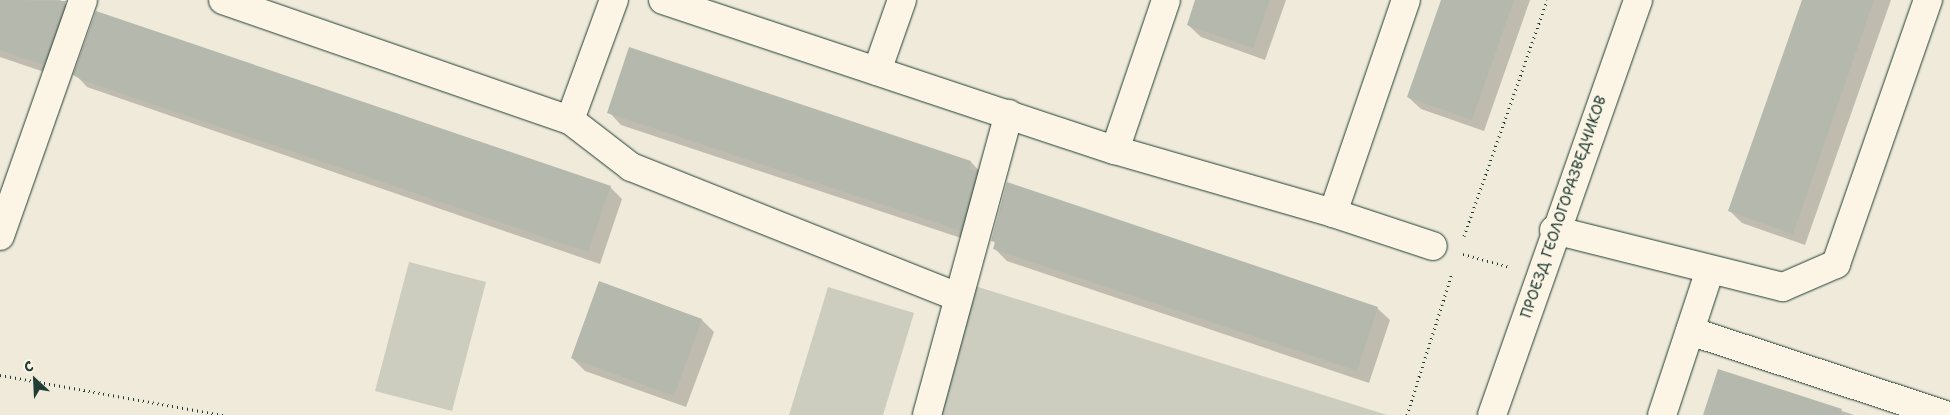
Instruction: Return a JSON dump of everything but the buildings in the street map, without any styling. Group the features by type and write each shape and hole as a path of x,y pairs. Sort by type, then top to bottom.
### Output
{"street":[{"path":"0,236 83,0"},
{"path":"223,0 570,120 631,167 958,296"},
{"path":"570,120 614,0"},
{"path":"663,0 1115,150 1333,213 1446,250"},
{"path":"877,71 902,0"},
{"path":"1115,150 1166,0"},
{"path":"1333,213 1406,0"},
{"name":"ПРОЕЗД ГЕОЛОГОРАЗВЕДЧИКОВ","path":"1492,415 1554,230 1638,0"},
{"path":"1554,230 1783,287 1836,264 1928,0"},
{"path":"927,415 1009,114"},
{"path":"1662,415 1710,270"},
{"path":"1690,331 1945,415"}],"path":[{"path":"1407,415 1446,250 1547,0"},
{"path":"1446,250 1539,275"},
{"path":"0,375 223,415"}],"shaded area":[{"path":"409,262 486,282 452,411 375,391"},
{"path":"975,286 1387,415 942,415"},
{"path":"828,287 914,313 883,415 789,415"}]}
